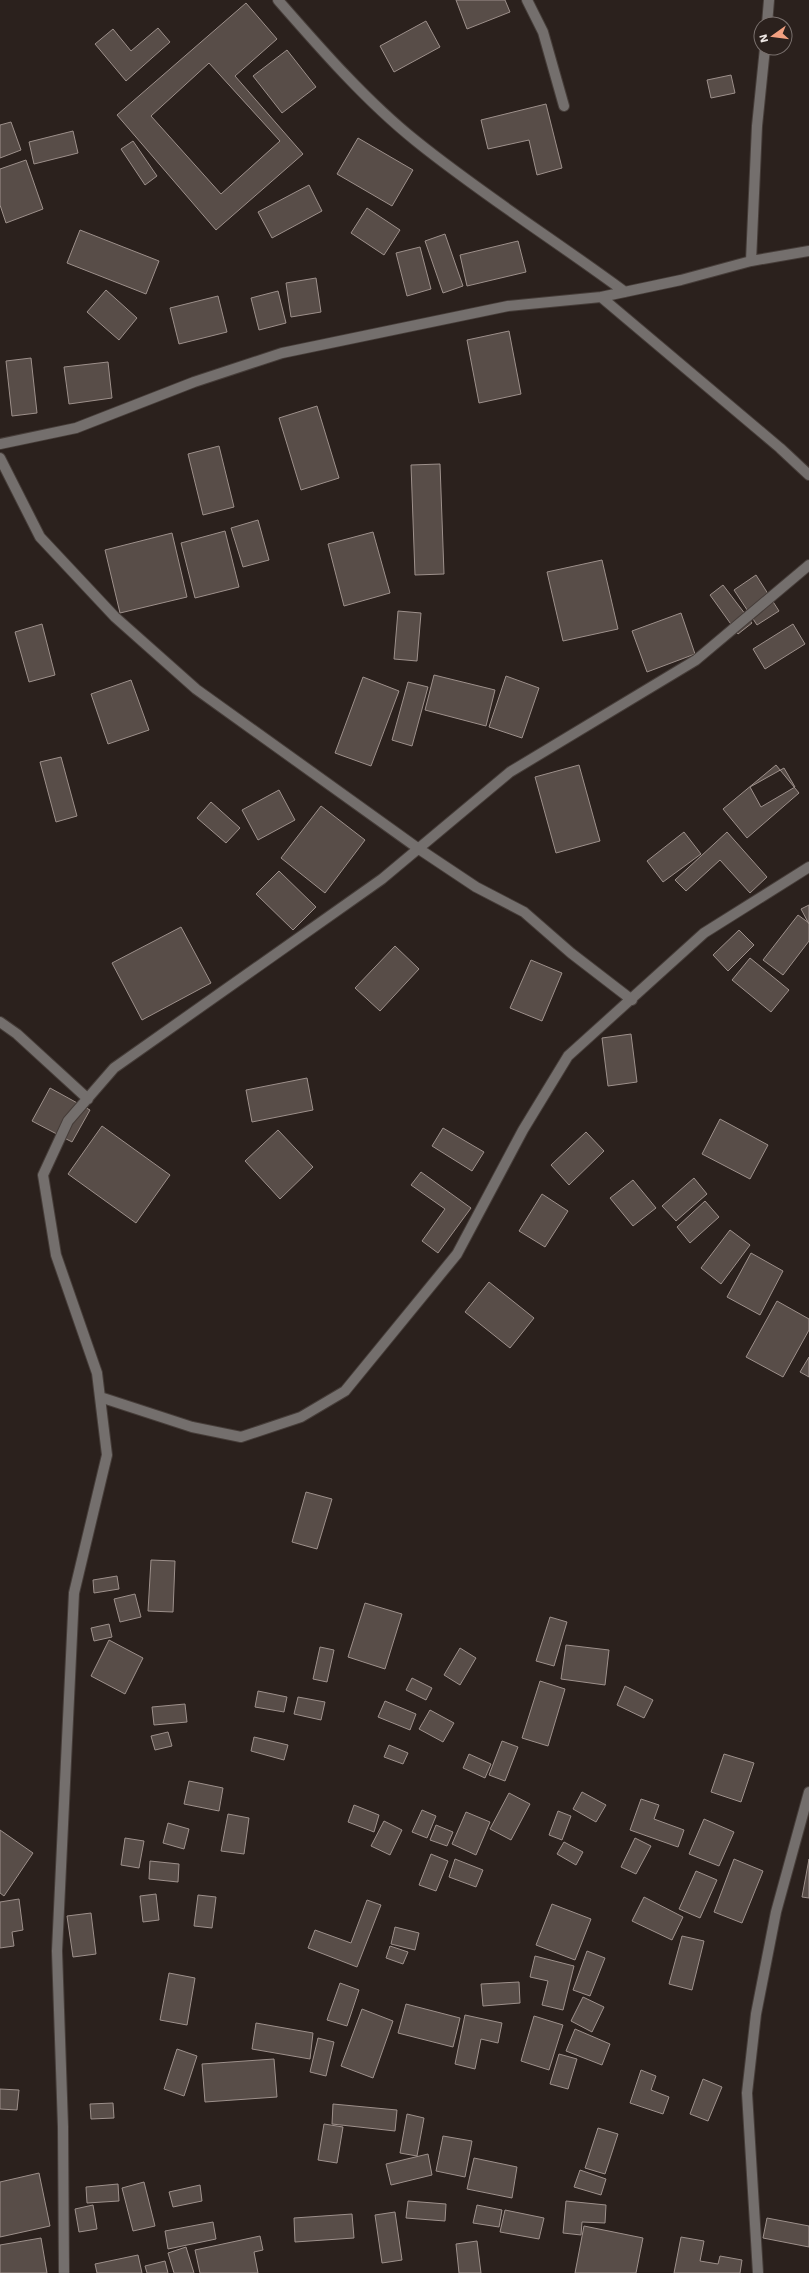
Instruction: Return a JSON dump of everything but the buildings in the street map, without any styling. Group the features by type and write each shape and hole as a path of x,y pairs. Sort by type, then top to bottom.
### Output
{"street":[{"path":"278,0 339,69 414,140 501,206 555,241 625,292"},
{"path":"528,0 543,32 564,106"},
{"path":"768,16 769,0"},
{"path":"751,261 757,126 764,56"},
{"path":"0,444 76,428 194,382 282,353 508,306 602,298 751,261 809,251"},
{"path":"602,298 780,448 809,475"},
{"path":"0,458 40,538 115,616 196,689 419,849 476,887 524,912 571,953 632,1000"},
{"path":"64,2273 63,2127 57,1943 74,1593 107,1455 97,1373 56,1255 43,1175 68,1121 114,1068 382,879 510,772 696,660 809,565"},
{"path":"100,1397 192,1427 241,1437 301,1417 345,1391 458,1254 523,1130 568,1056 632,1000 704,933 809,867"},
{"path":"0,1022 17,1034 88,1099"},
{"path":"758,2273 748,2085 756,2014 776,1912 809,1792"}]}
